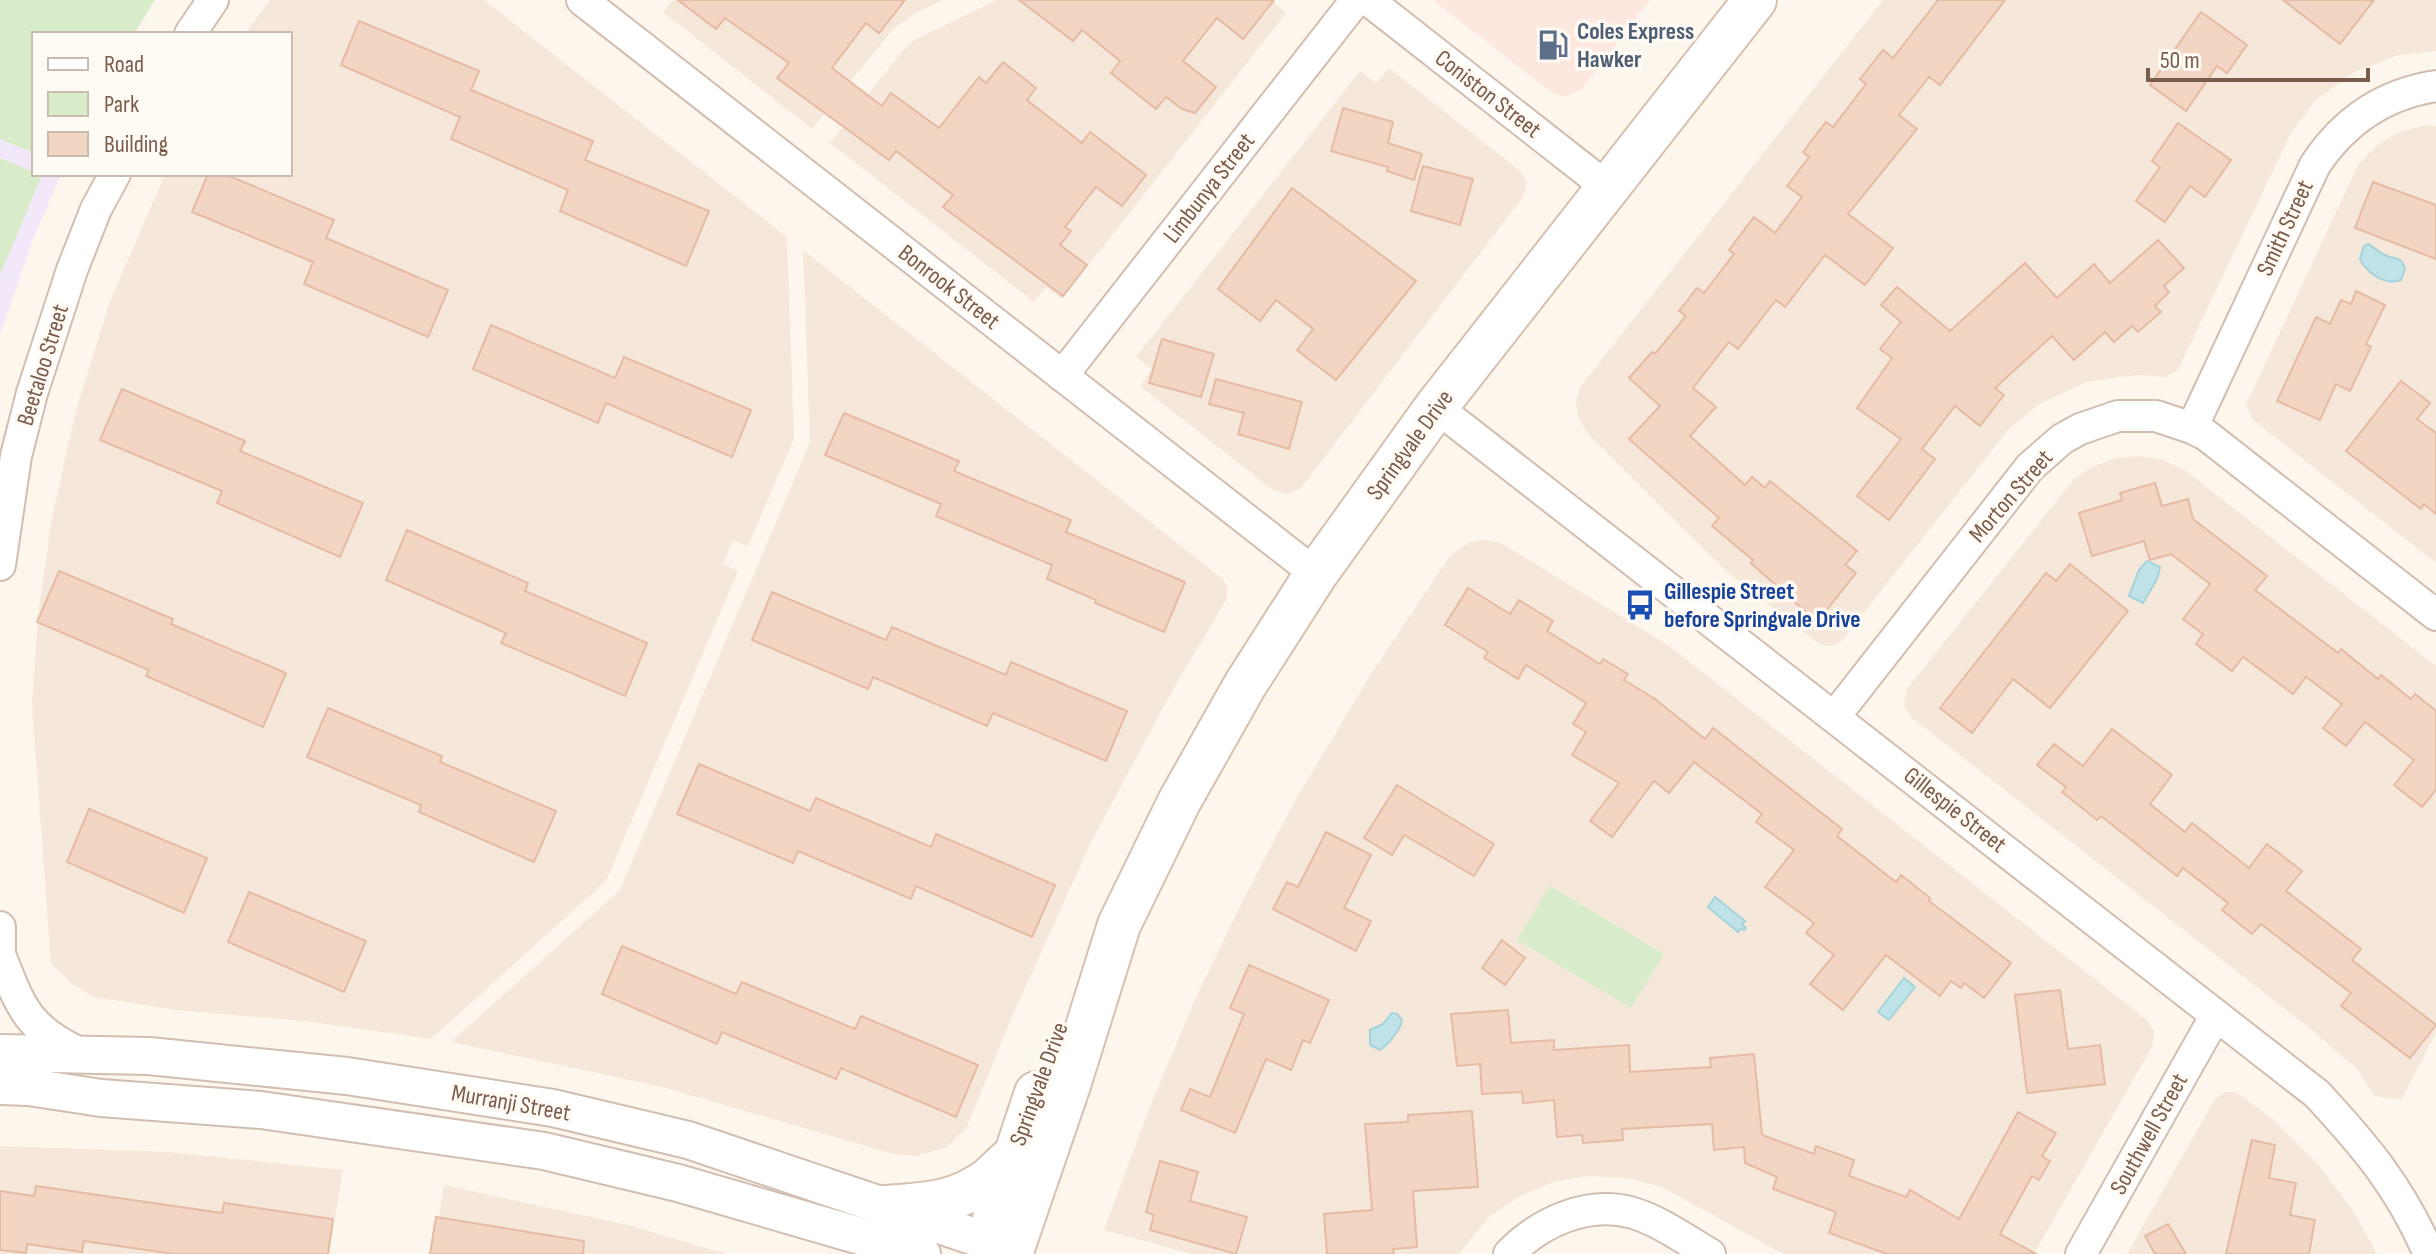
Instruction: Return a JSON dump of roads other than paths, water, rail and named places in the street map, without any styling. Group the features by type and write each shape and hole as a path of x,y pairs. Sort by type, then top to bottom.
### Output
{"main road":[{"name":"Springvale Drive","path":"995,1251 1069,1085 1119,925 1187,789 1245,685 1316,574 1436,407 1755,0"},
{"name":"Springvale Drive","path":"995,1251 1013,1157 1077,979 1119,925"},
{"path":"885,1234 990,1178 1013,1157"}],"street":[{"path":"191,32 213,0"},
{"name":"Limbunya Street","path":"1062,376 1356,0"},
{"name":"Coniston Street","path":"1368,0 1608,188"},
{"name":"Bonrook Street","path":"585,1 1316,574"},
{"name":"Smith Street","path":"2192,428 2315,165 2327,147 2358,116 2412,89 2436,86"},
{"name":"Beetaloo Street","path":"0,565 16,456 32,393 72,270 96,209 114,176"},
{"name":"Gillespie Street","path":"1436,407 2317,1094 2365,1147 2412,1214 2429,1254"},
{"name":"Morton Street","path":"1835,716 2030,467 2062,439 2080,429 2118,416 2156,416 2206,435 2436,615"},
{"path":"0,950 14,991 33,1024 56,1042 80,1053"},
{"name":"Southwell Street","path":"2081,1254 2216,1015"},
{"name":"Murranji Street","path":"0,1053 149,1056 347,1076 553,1108 688,1140 922,1254"},
{"name":"Murranji Street","path":"10,1082 101,1098 261,1110 340,1120 544,1151 885,1234 995,1251"},
{"path":"1509,1254 1544,1226 1580,1211 1617,1210 1635,1214 1710,1254"}],"water":[{"path":"2368,244 2402,262 2405,269 2401,280 2383,280 2367,269 2360,259 2364,246"},
{"path":"2147,561 2160,567 2157,579 2143,603 2129,596 2139,570"},
{"path":"1715,897 1745,921 1742,924 1746,928 1744,930 1738,932 1708,907"},
{"path":"1904,978 1915,987 1889,1020 1878,1012"},
{"path":"1392,1013 1402,1020 1401,1024 1380,1050 1370,1045 1370,1030 1383,1024"}],"place":[{"name":"Coles Express Hawker","path":"1553,45"},
{"name":"Gillespie Street before Springvale Drive","path":"1640,605"}]}
